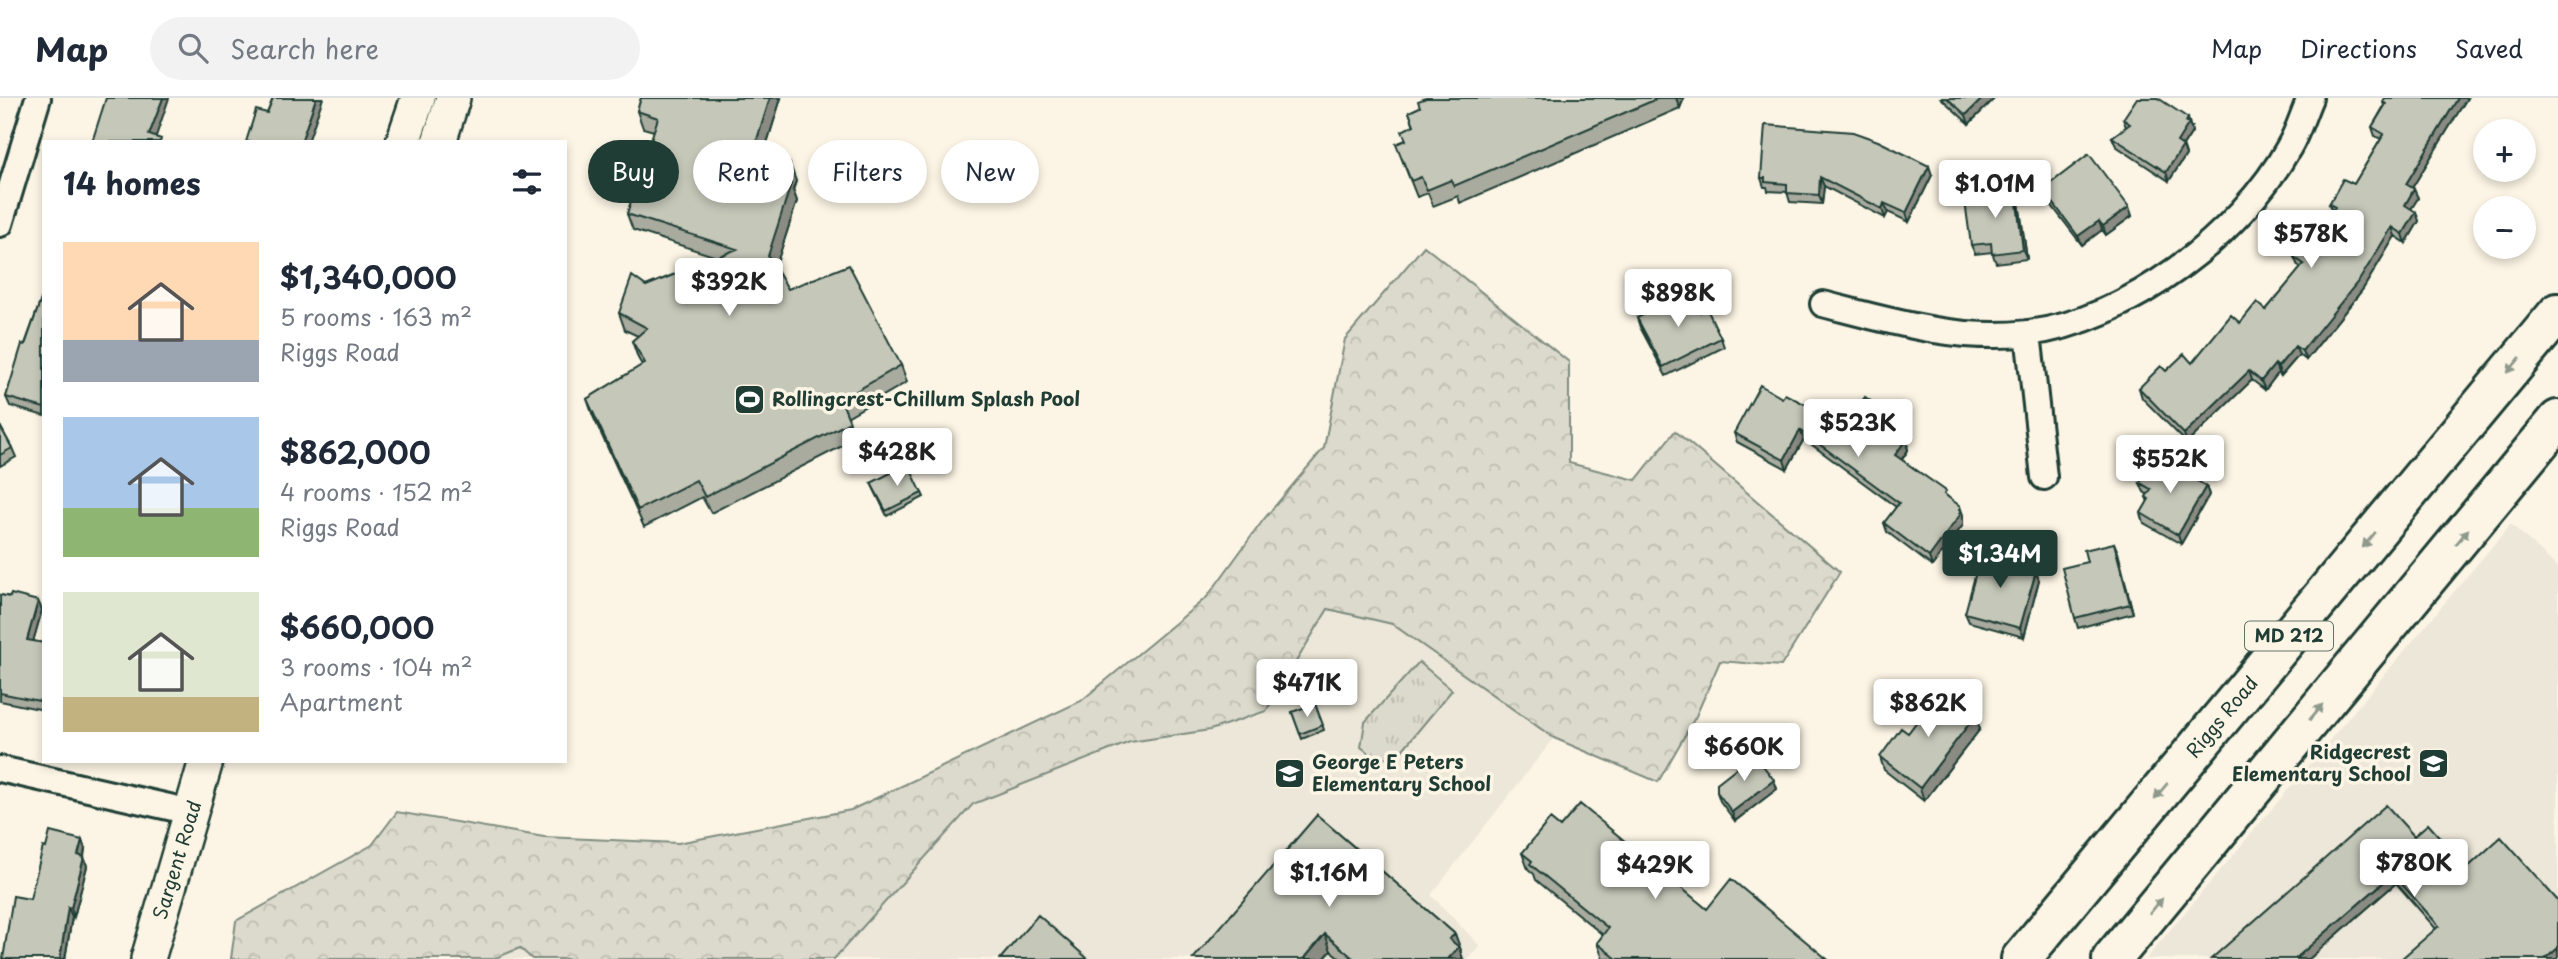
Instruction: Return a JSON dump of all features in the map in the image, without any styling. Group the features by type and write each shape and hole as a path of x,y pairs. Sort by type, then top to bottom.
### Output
{"main road":[{"path":"404,140 418,98"},
{"path":"440,140 453,98"},
{"name":"Riggs Road","path":"2021,959 2558,313"},
{"name":"MD 212","path":"2112,959 2558,421"},
{"name":"Sargent Road","path":"148,959 205,763"}],"street":[{"path":"0,223 38,98"},
{"path":"1824,304 1894,323 1941,331 1989,335 2028,333 2068,325 2136,296 2171,275 2220,234 2270,177 2290,146 2310,98"},
{"path":"2028,333 2044,477"},
{"path":"0,769 191,813"}],"shaded area":[{"name":"Ridgecrest Elementary School","path":"2511,524 2558,568 2558,959 2146,959"},
{"name":"George E Peters Elementary School","path":"1328,609 1392,624 1554,738 1431,895 1480,946 1468,959 834,959 973,804 1130,742 1210,730 1266,711"},
{"path":"520,948 532,959 493,959"}],"green space":[{"path":"1424,246 1569,362 1569,463 1636,480 1675,431 1840,572 1781,666 1720,661 1696,716 1658,782 1554,738 1392,624 1328,609 1266,711 1210,730 1130,742 973,804 834,959 532,959 520,948 493,959 231,959 236,921 372,845 397,812 544,837 678,843 851,810 1081,701 1207,597 1264,519 1324,448 1345,339"},
{"path":"1419,662 1452,690 1399,754 1378,760 1361,747 1365,722"}],"building":[{"path":"106,98 163,98 149,135 161,140 93,140"},
{"path":"273,98 316,98 302,140 247,140 256,110 267,113"},
{"name":"Rollingcrest-Chillum Splash Pool","path":"641,98 770,98 757,140 693,140 693,203 785,203 768,256 788,289 849,265 901,365 841,400 850,422 705,497 696,480 638,510 587,399 645,363 632,341 647,328 619,313 632,276 646,286 737,249 627,214 631,203 679,203 679,140 651,140 658,118 637,111"},
{"path":"1426,98 1659,98 1454,186 1451,180 1427,190 1421,177 1411,181 1396,144 1406,140 1402,131 1414,125 1409,112 1420,107 1418,101"},
{"path":"1947,98 1983,98 1966,115"},
{"path":"2137,98 2158,98 2188,118 2186,122 2189,123 2177,142 2183,146 2166,172 2112,137 2130,124 2123,119"},
{"path":"2385,98 2458,98 2406,184 2414,189 2405,205 2416,212 2403,234 2392,227 2360,279 2302,351 2295,346 2278,367 2275,364 2261,381 2249,371 2184,434 2139,388 2161,366 2166,371 2184,354 2192,363 2231,315 2240,323 2257,302 2266,310 2304,264 2294,257 2335,207 2329,204 2343,179 2354,184 2384,134 2372,127 2386,104 2383,102"},
{"path":"1765,125 1853,132 1929,166 1906,213 1884,203 1882,209 1820,177 1819,195 1787,193 1787,184 1765,182 1765,178 1761,178"},
{"path":"2089,154 2129,207 2103,226 2099,221 2078,236 2043,189"},
{"path":"2015,187 2023,250 1992,254 1991,243 1971,245 1964,194"},
{"path":"1689,291 1700,312 1707,309 1721,338 1663,367 1637,318"},
{"path":"42,297 42,407 6,397 22,344 25,345"},
{"path":"1760,385 1782,398 1785,394 1845,425 1865,397 1891,416 1886,422 1905,436 1902,439 1905,441 1895,455 1946,491 1944,494 1960,506 1960,515 1929,557 1884,523 1899,503 1800,430 1784,460 1734,433"},
{"path":"0,426 12,448 0,455"},
{"path":"2155,457 2206,486 2178,535 2141,513 2151,489 2140,483"},
{"path":"908,464 922,493 886,511 871,483"},
{"path":"2114,543 2130,604 2075,618 2062,568 2087,562 2084,550"},
{"path":"1982,550 2013,558 2011,565 2036,571 2020,628 1965,613"},
{"path":"11,594 38,601 27,640 42,643 42,702 0,693 0,595 10,597"},
{"path":"1941,690 1975,716 1920,788 1880,757 1901,728 1908,733"},
{"path":"1315,704 1323,725 1300,734 1292,712"},
{"path":"1754,754 1774,780 1732,812 1717,792 1717,783"},
{"path":"1580,804 1707,909 1731,879 1827,959 1617,959 1597,943 1608,928 1530,864 1532,861 1522,853 1550,819 1560,827"},
{"name":"Ridgecrest Elementary School","path":"2386,805 2414,836 2428,824 2467,868 2501,837 2558,901 2558,948 2545,959 2401,959 2439,926 2393,874 2295,959 2211,959"},
{"path":"1317,815 1455,934 1449,939 1459,947 1448,959 1354,959 1325,934 1304,959 1193,959"},
{"path":"50,832 82,840 78,855 84,857 71,908 68,907 60,959 3,959 13,896 30,899 43,847 46,848"},
{"path":"1038,915 1088,959 1000,959"}],"place":[{"name":"Rollingcrest-Chillum Splash Pool","path":"749,399"},
{"name":"Ridgecrest Elementary School","path":"2434,763"},
{"name":"George E Peters Elementary School","path":"1289,773"}]}
